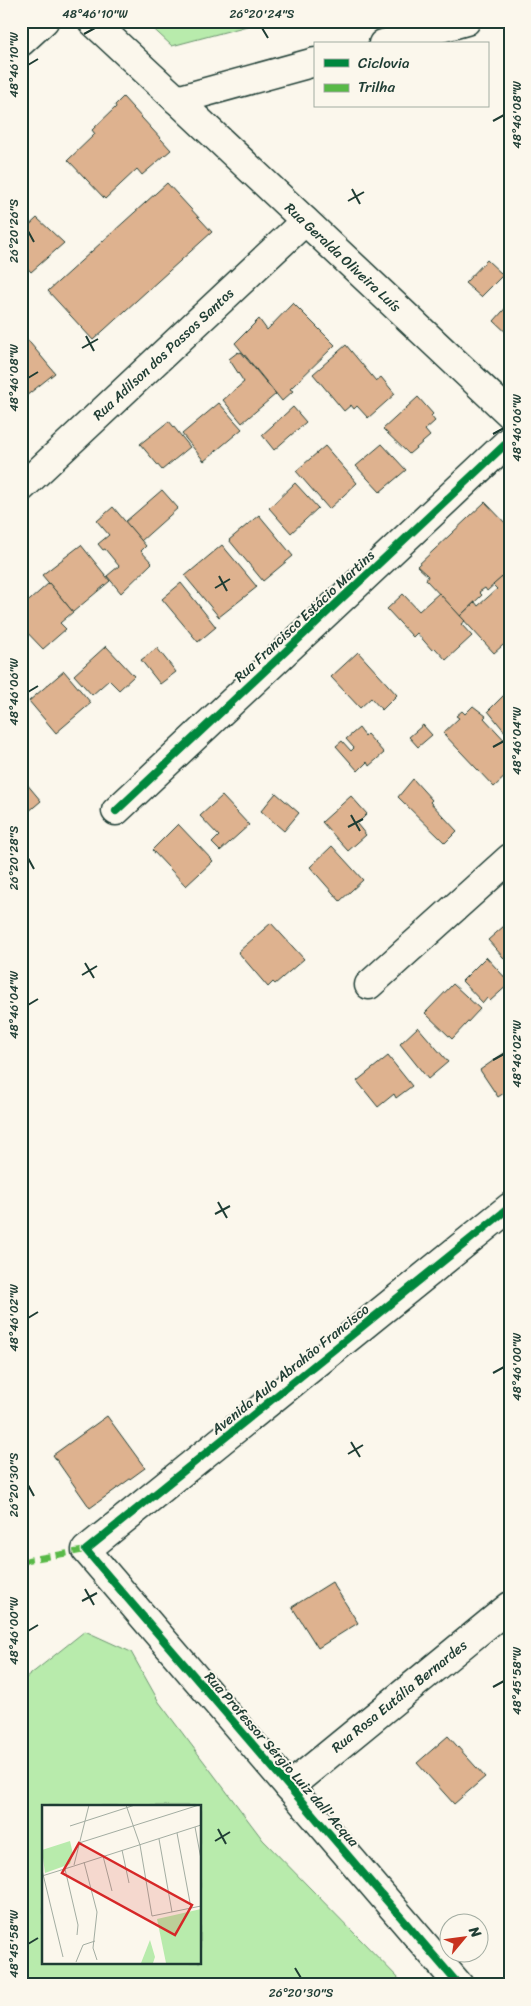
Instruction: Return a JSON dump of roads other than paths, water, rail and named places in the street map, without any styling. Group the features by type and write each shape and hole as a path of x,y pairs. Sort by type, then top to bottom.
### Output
{"street":[{"path":"21,42 44,21"},
{"name":"Rua Geralda Oliveira Luís","path":"92,21 510,414"},
{"path":"390,42 466,21"},
{"path":"177,100 314,62"},
{"name":"Rua Adilson dos Passos Santos","path":"21,488 305,221"},
{"name":"Rua Francisco Estácio Martins","path":"116,811 510,440"},
{"path":"369,985 510,858"},
{"name":"Avenida Aulo Abrahão Francisco","path":"86,1550 510,1207"},
{"name":"Rua Professor Sérgio Luiz dall'Acqua","path":"86,1550 459,1985"},
{"name":"Rua Rosa Eutália Bernardes","path":"289,1787 510,1606"}]}
